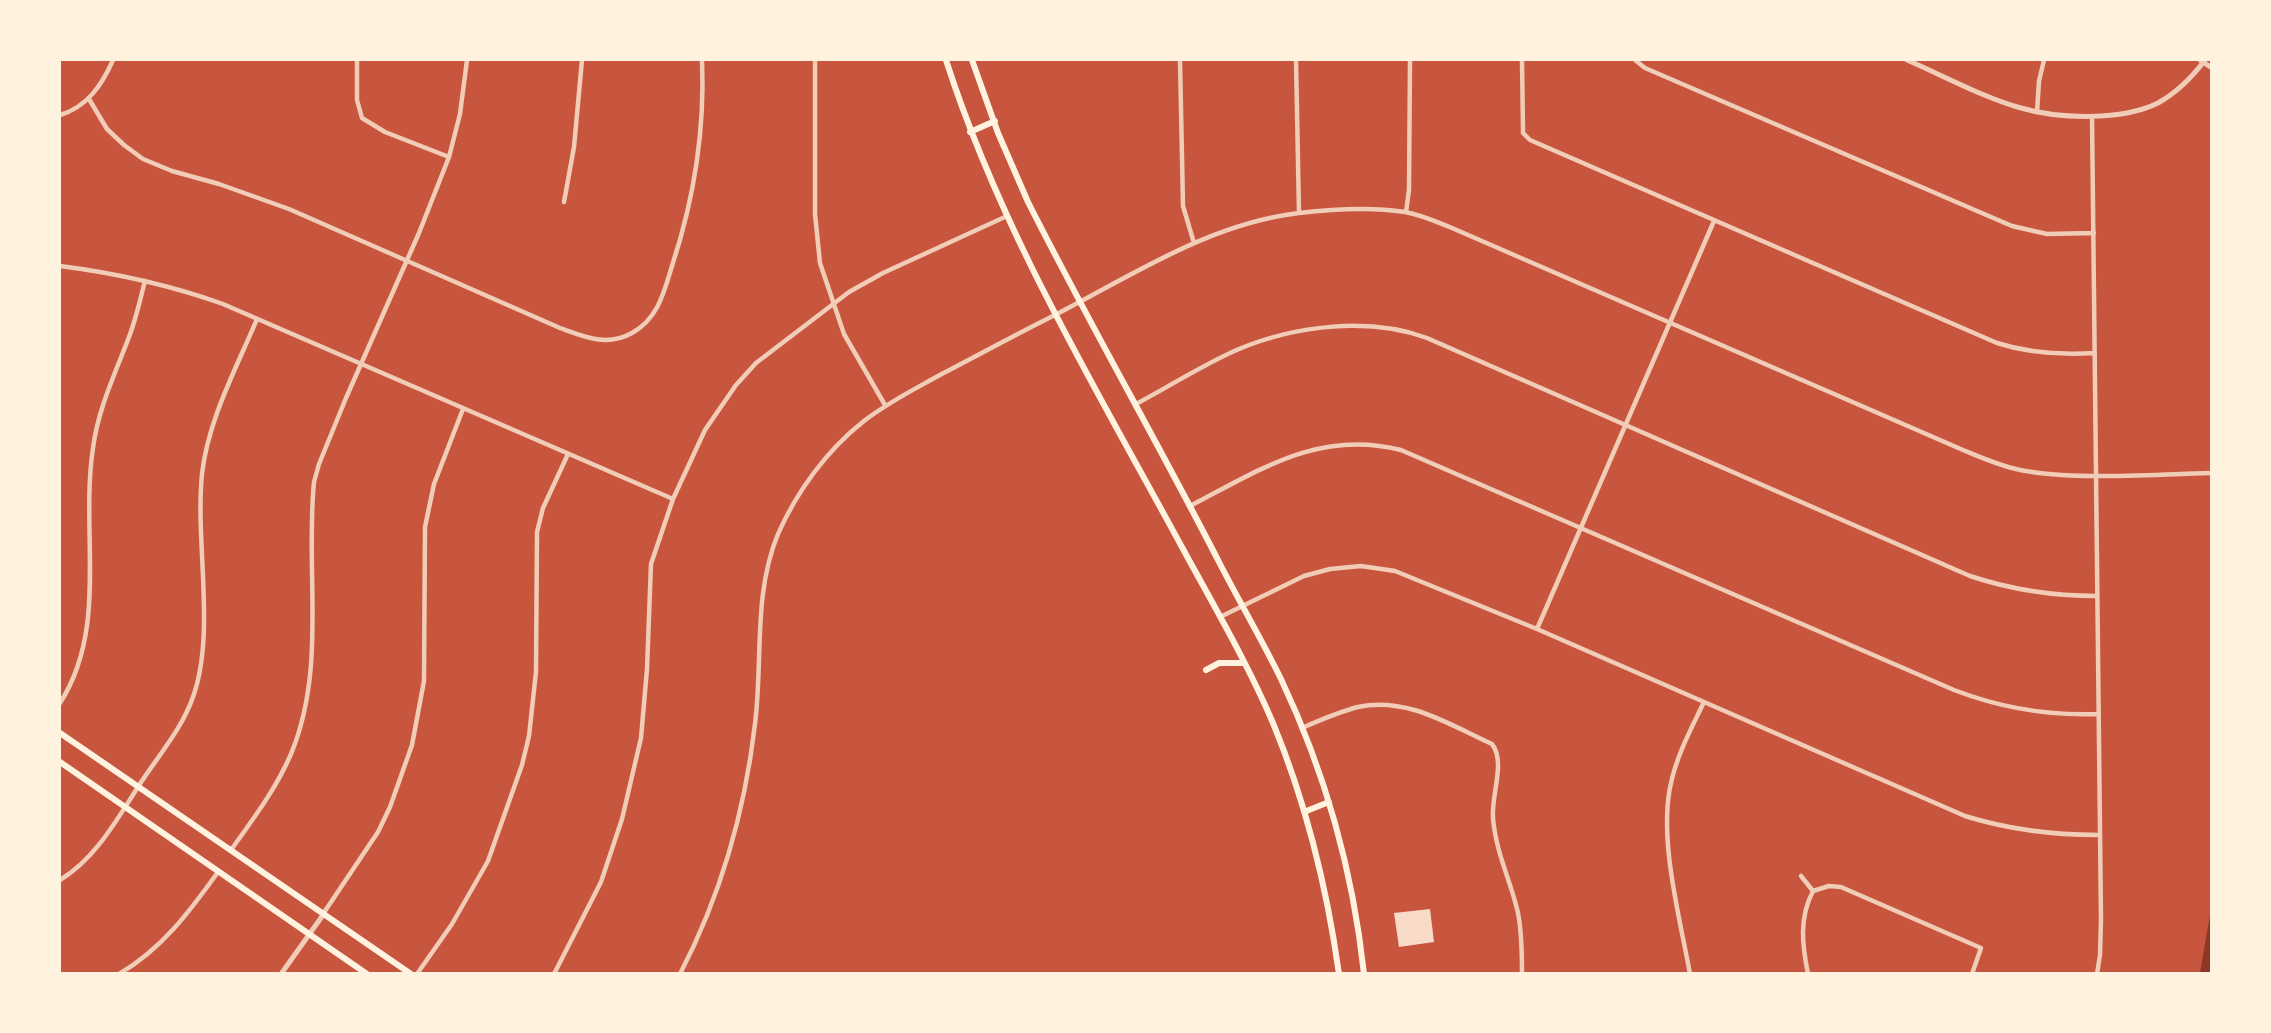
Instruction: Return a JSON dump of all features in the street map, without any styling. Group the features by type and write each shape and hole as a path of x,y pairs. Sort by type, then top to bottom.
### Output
{"main road":[{"path":"946,60 970,132 1007,216 1272,722 1304,812 1327,901 1339,974"},
{"path":"972,60 998,134 1028,202 1282,681 1329,803 1356,909 1364,974"},
{"path":"970,132 995,121"},
{"path":"1206,670 1219,663 1243,663"},
{"path":"60,733 411,974"},
{"path":"60,762 367,974"},
{"path":"1304,812 1329,803"}],"street":[{"path":"60,115 83,105 89,99 113,60"},
{"path":"357,60 357,100 364,121 449,157"},
{"path":"231,850 281,775 298,734 312,666 314,482 319,464 449,157 460,114 467,60"},
{"path":"564,202 574,147 582,60"},
{"path":"89,99 107,129 143,159 279,205 560,328 592,340 610,341 641,328 655,313 688,213 702,118 702,60"},
{"path":"815,60 817,242 823,277 844,334 885,405"},
{"path":"1180,60 1183,206 1194,243"},
{"path":"1296,60 1299,213"},
{"path":"1406,212 1409,190 1410,60"},
{"path":"1522,60 1523,134 1526,137 1997,343 2023,350 2058,354 2095,353"},
{"path":"1635,60 1645,68 2012,226 2047,234 2094,233"},
{"path":"1907,60 1998,100 2037,112 2062,116 2092,116 2139,110 2175,92 2203,60 2211,68"},
{"path":"2037,112 2039,81 2044,60"},
{"path":"2092,116 2101,919 2100,955 2096,974"},
{"path":"680,974 693,948 723,869 747,780 755,723 761,604 775,543 790,510 813,473 845,438 885,405 1142,267 1194,243 1258,222 1299,213 1352,210 1406,212 1452,228 1991,461 2048,474 2211,473"},
{"path":"554,974 601,882 622,819 634,775 645,699 652,564 673,499 705,430 736,385 756,363 849,292 883,273 1007,216"},
{"path":"1537,629 1714,221"},
{"path":"60,266 145,281 195,294 673,499"},
{"path":"60,703 80,660 88,622 89,482 95,434 145,281"},
{"path":"60,880 86,859 126,807 181,724 198,680 202,631 202,473 218,412 257,319"},
{"path":"1136,404 1240,349 1299,331 1369,326 1392,328 1427,338 1970,576 2015,589 2050,595 2097,596"},
{"path":"281,974 378,832 412,745 424,681 425,527 434,484 463,409"},
{"path":"1190,506 1284,457 1322,447 1364,443 1401,450 1972,697 2024,711 2098,714"},
{"path":"417,974 452,924 488,861 519,777 535,685 538,627 536,553 539,523 568,454"},
{"path":"1219,617 1304,576 1330,569 1361,566 1412,577 1965,816 2018,830 2048,834 2099,835"},
{"path":"1690,974 1667,832 1668,806 1675,767 1703,704"},
{"path":"1302,728 1359,707 1385,705 1427,713 1495,748 1499,761 1494,789 1493,820 1505,876 1518,914 1522,974"},
{"path":"119,974 142,959 168,935 190,911 218,872"},
{"path":"1801,876 1813,891"},
{"path":"1808,974 1802,925 1813,891 1829,886 1840,887 1981,948 1972,974"}],"shaded area":[{"path":"2211,909 2211,973 2200,973"}],"building":[{"path":"1430,909 1434,942 1399,947 1394,913"}]}
